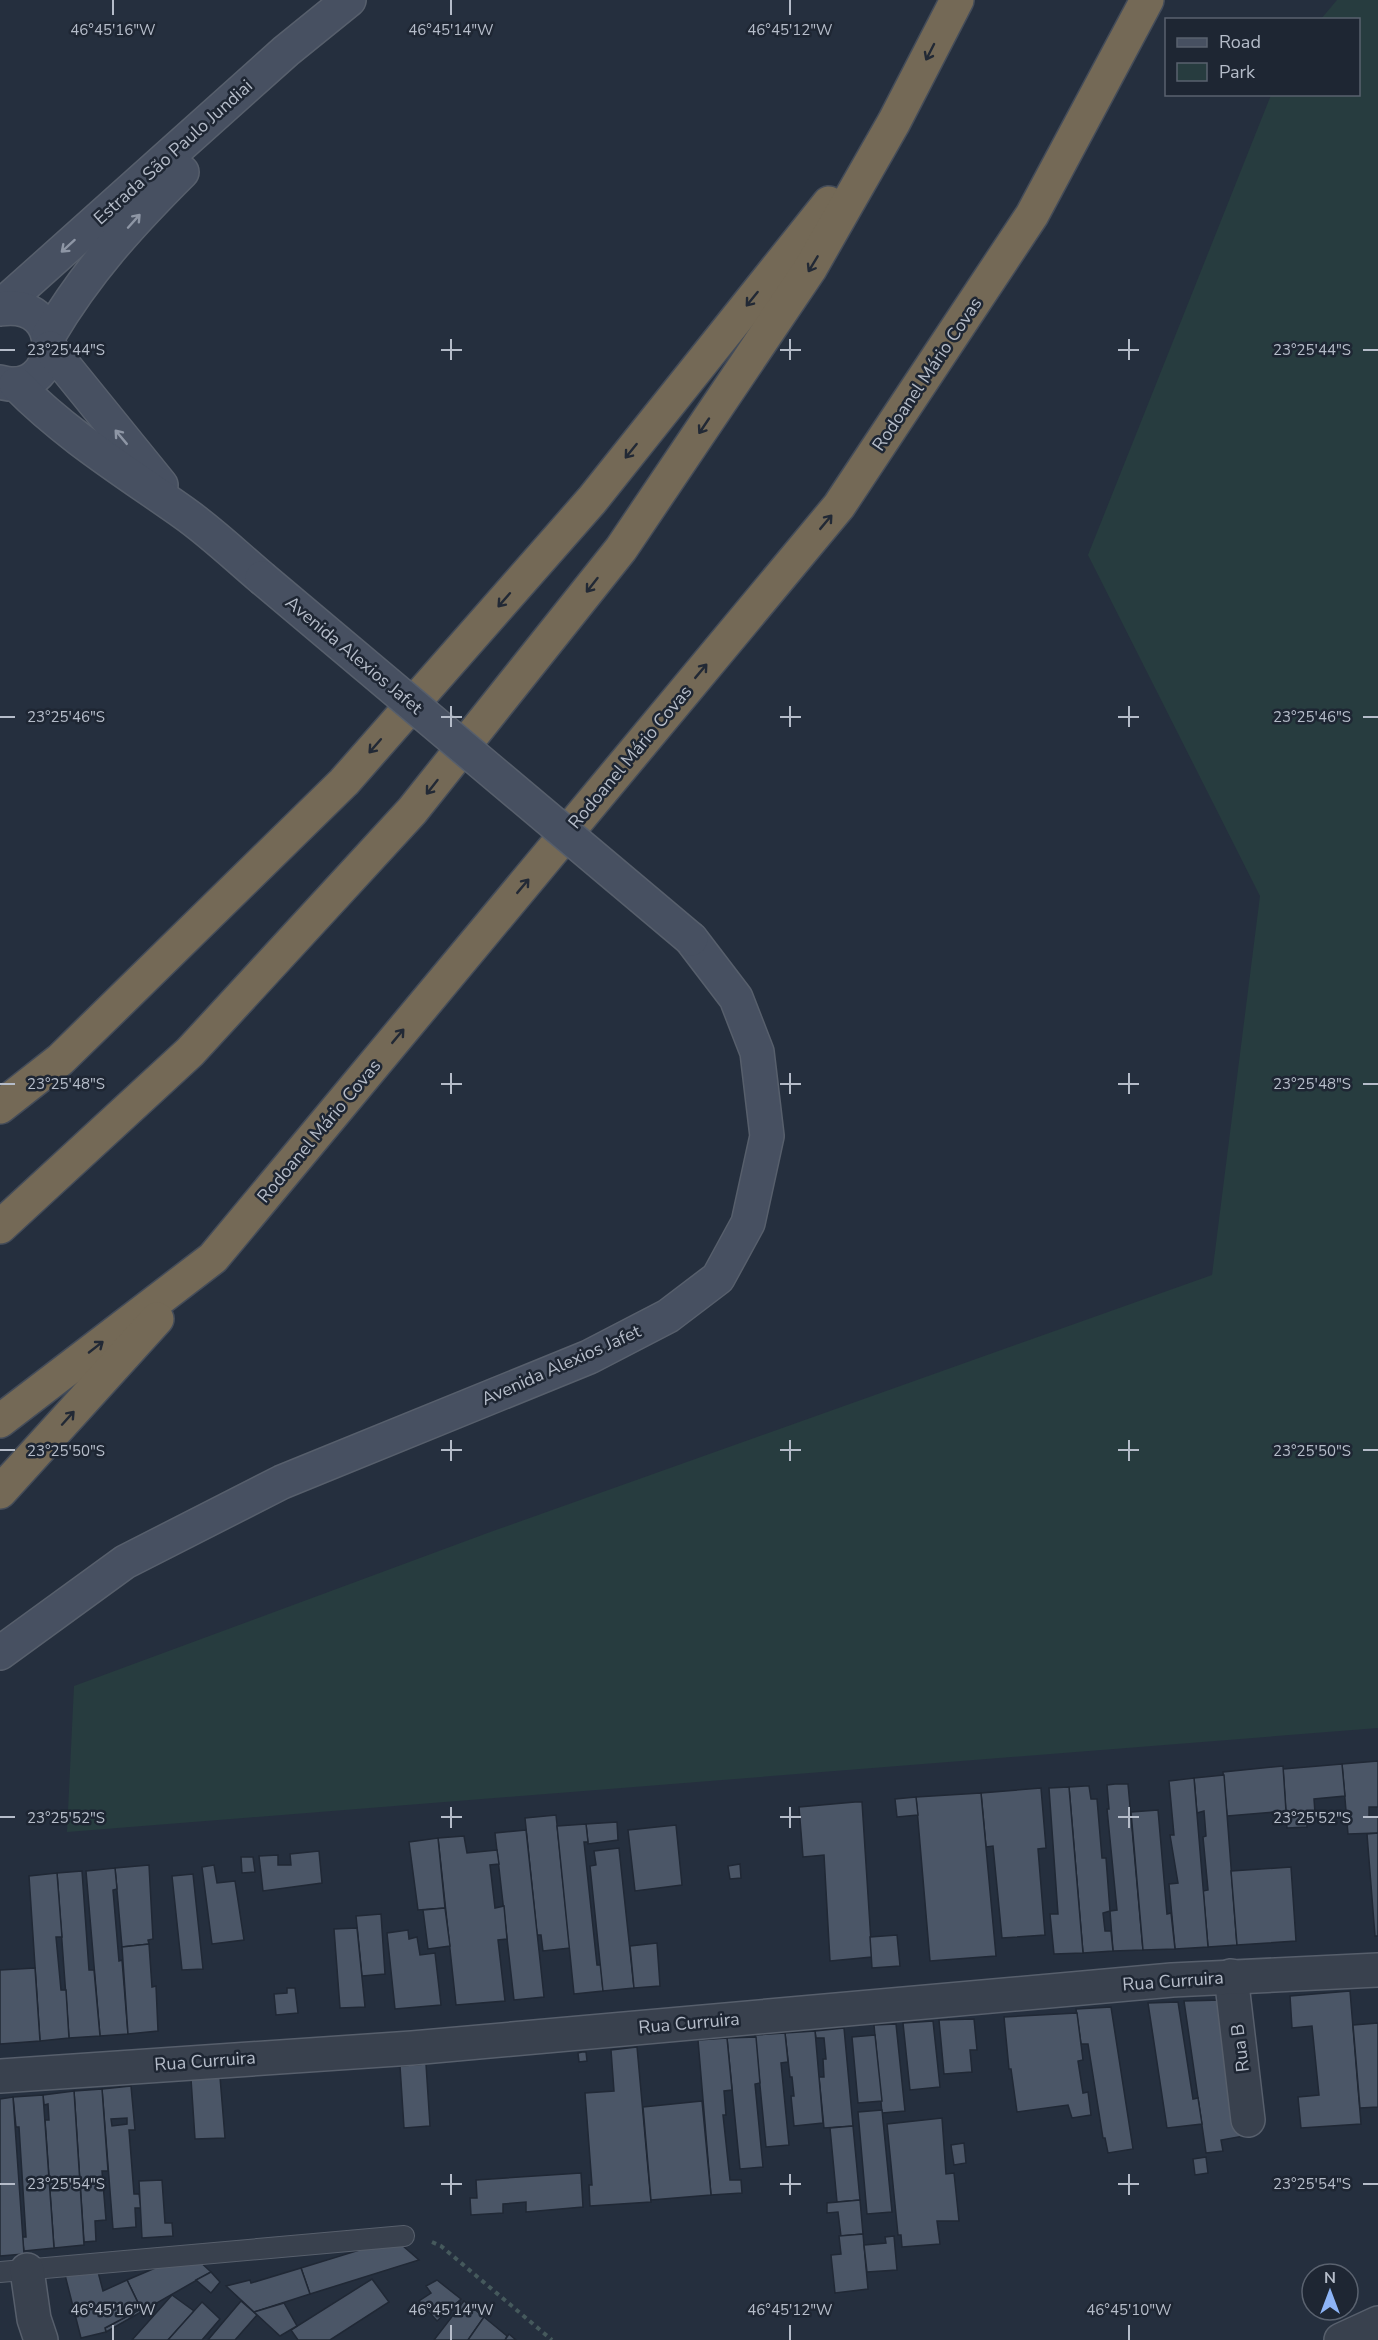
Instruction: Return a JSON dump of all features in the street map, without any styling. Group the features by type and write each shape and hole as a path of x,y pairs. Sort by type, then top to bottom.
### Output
{"highway":[{"path":"0,1227 190,1052 412,812 621,549 810,269 894,122 957,0"},
{"name":"Rodoanel Mário Covas","path":"0,1421 213,1258 839,506 1032,215 1147,0"},
{"path":"0,1107 60,1060 344,782 592,500 894,122"},
{"path":"0,1492 213,1258"}],"main road":[{"name":"Estrada São Paulo Jundiai","path":"0,308 286,51 349,0"},
{"name":"Estrada São Paulo Jundiai","path":"8,383 29,380 40,372 47,361 49,341 94,267 136,218 349,0"},
{"name":"Avenida Alexios Jafet","path":"0,308 23,308 39,319 49,341 82,390 186,514"},
{"name":"Avenida Alexios Jafet","path":"0,1653 125,1562 282,1482 589,1357 668,1316 718,1278 748,1223 767,1136 757,1052 736,998 691,939 186,514 95,451 8,383"}],"street":[{"name":"Rua Curruira","path":"0,2076 421,2048 1172,1980 1378,1970"},
{"name":"Rua B","path":"1231,1976 1248,2120"},
{"path":"13,2271 41,2340"},
{"path":"1341,2340 1378,2323"}],"lane":[{"path":"13,2271 404,2236"}],"path":[{"path":"404,2236 423,2239 441,2246 552,2340"}],"green space":[{"path":"1337,0 1378,0 1378,1728 67,1832 74,1686 493,1531 1212,1275 1260,896 1088,555 1271,96 1360,96 1360,18 1322,18"}],"building":[{"path":"1378,1761 1378,1807 1369,1807 1369,1817 1378,1817 1378,1833 1348,1834 1342,1764"},
{"path":"1342,1764 1345,1796 1314,1799 1315,1813 1306,1814 1307,1827 1287,1828 1283,1769"},
{"path":"1283,1766 1286,1811 1227,1816 1223,1772"},
{"path":"1224,1775 1237,1945 1208,1947 1203,1891 1208,1890 1203,1837 1206,1836 1204,1811 1197,1813 1194,1778"},
{"path":"1194,1778 1208,1947 1175,1949 1169,1884 1178,1883 1170,1835 1174,1835 1169,1781"},
{"path":"1128,1784 1143,1950 1113,1951 1110,1911 1117,1910 1107,1809 1109,1809 1107,1785"},
{"path":"1089,1786 1091,1799 1097,1799 1102,1858 1106,1858 1110,1911 1103,1913 1105,1931 1111,1931 1113,1951 1083,1953 1069,1787"},
{"path":"1069,1787 1083,1953 1054,1954 1050,1914 1058,1914 1049,1788"},
{"path":"1041,1788 1046,1848 1038,1849 1045,1935 1002,1938 993,1846 986,1847 981,1793"},
{"path":"981,1793 996,1956 930,1961 916,1797"},
{"path":"916,1797 918,1815 897,1817 895,1799"},
{"path":"862,1802 872,1957 830,1961 824,1855 803,1857 799,1807"},
{"path":"1158,1810 1167,1914 1171,1913 1175,1949 1143,1950 1131,1812"},
{"path":"556,1815 570,1948 543,1951 541,1935 537,1935 525,1818"},
{"path":"617,1822 618,1840 588,1844 586,1824"},
{"path":"586,1824 588,1842 584,1842 597,1965 601,1965 603,1991 574,1994 557,1826"},
{"path":"676,1825 682,1885 635,1891 628,1830"},
{"path":"526,1830 544,1997 514,2000 495,1833"},
{"path":"1378,1833 1378,1936 1375,1936 1367,1834"},
{"path":"464,1836 467,1853 497,1850 499,1864 490,1865 495,1908 504,1906 507,1939 498,1940 505,2001 456,2005 438,1838"},
{"path":"438,1838 445,1908 418,1910 409,1842"},
{"path":"619,1848 634,1988 603,1991 590,1866 596,1865 594,1851"},
{"path":"319,1851 322,1883 263,1891 259,1856 278,1855 278,1865 291,1865 290,1854"},
{"path":"241,1857 253,1857 255,1872 242,1873"},
{"path":"740,1864 741,1878 730,1879 728,1866"},
{"path":"149,1865 153,1939 148,1940 149,1944 122,1947 115,1868"},
{"path":"214,1865 217,1883 235,1881 244,1940 212,1944 202,1867"},
{"path":"1291,1867 1296,1941 1237,1945 1231,1871"},
{"path":"115,1868 117,1889 113,1890 128,2034 100,2036 86,1871"},
{"path":"82,1871 89,1970 94,1970 100,2036 69,2038 57,1873"},
{"path":"57,1873 62,1937 56,1937 61,1990 66,1990 69,2038 40,2041 29,1876"},
{"path":"193,1874 203,1969 182,1970 172,1876"},
{"path":"445,1908 450,1946 428,1949 423,1910"},
{"path":"381,1914 385,1974 362,1976 356,1916"},
{"path":"357,1928 365,2007 340,2008 334,1929"},
{"path":"408,1930 409,1939 417,1937 420,1955 435,1953 441,2005 395,2009 387,1933"},
{"path":"897,1935 900,1966 872,1968 870,1937"},
{"path":"657,1943 660,1986 634,1988 630,1946"},
{"path":"149,1944 152,1987 156,1986 158,2031 128,2034 122,1947"},
{"path":"35,1968 40,2041 0,2044 0,1970"},
{"path":"287,1988 295,1988 298,2013 276,2015 274,1994 287,1993"},
{"path":"1350,1991 1361,2124 1301,2128 1298,2097 1319,2095 1312,2026 1292,2028 1290,1996"},
{"path":"1222,2000 1244,2136 1221,2140 1223,2151 1206,2153 1184,2001"},
{"path":"1178,2002 1193,2099 1198,2098 1202,2124 1167,2128 1148,2003"},
{"path":"1111,2007 1133,2149 1108,2153 1105,2138 1103,2138 1088,2044 1081,2044 1076,2009"},
{"path":"1077,2013 1083,2060 1078,2061 1083,2093 1088,2092 1091,2115 1072,2118 1068,2105 1017,2112 1011,2069 1009,2069 1004,2017"},
{"path":"974,2019 977,2050 970,2050 972,2072 944,2074 939,2020"},
{"path":"933,2021 940,2087 910,2090 903,2023"},
{"path":"1378,2023 1378,2107 1360,2108 1353,2025"},
{"path":"896,2024 905,2111 882,2113 874,2025"},
{"path":"844,2028 853,2126 824,2128 819,2077 824,2077 823,2059 826,2059 824,2038 816,2038 815,2031"},
{"path":"815,2031 823,2123 794,2126 791,2096 794,2096 785,2033"},
{"path":"785,2033 788,2062 781,2063 789,2145 766,2147 755,2035"},
{"path":"875,2035 882,2101 858,2103 852,2037"},
{"path":"756,2037 760,2083 755,2084 763,2167 740,2169 727,2038"},
{"path":"727,2038 732,2090 724,2091 726,2115 723,2115 730,2180 741,2180 742,2193 711,2195 698,2040"},
{"path":"637,2047 651,2202 590,2206 589,2185 592,2185 585,2093 614,2091 611,2050"},
{"path":"586,2052 587,2061 579,2062 578,2053"},
{"path":"426,2064 430,2126 404,2128 400,2066"},
{"path":"220,2077 225,2138 195,2139 191,2079"},
{"path":"131,2086 135,2130 129,2130 134,2194 139,2194 141,2208 135,2208 136,2227 113,2229 102,2089","holes":["127,2118 127,2124 112,2126 111,2119"]},
{"path":"102,2089 108,2171 102,2171 106,2220 95,2221 96,2241 84,2242 74,2091"},
{"path":"74,2091 84,2245 54,2248 45,2120 49,2120 48,2104 44,2105 43,2095"},
{"path":"43,2095 54,2248 24,2251 22,2237 26,2237 19,2127 16,2127 13,2097"},
{"path":"13,2097 24,2254 0,2256 0,2099"},
{"path":"702,2101 711,2195 651,2200 643,2107"},
{"path":"882,2110 892,2212 867,2214 858,2112"},
{"path":"942,2118 946,2174 954,2173 959,2221 937,2221 940,2244 902,2247 901,2235 898,2235 887,2124"},
{"path":"853,2126 860,2200 837,2202 830,2128"},
{"path":"964,2143 966,2163 954,2165 951,2145"},
{"path":"1206,2157 1208,2173 1195,2175 1193,2159"},
{"path":"581,2173 583,2207 526,2212 526,2202 503,2204 503,2213 471,2215 470,2198 477,2198 476,2180"},
{"path":"162,2180 165,2223 172,2223 173,2236 142,2238 139,2181"},
{"path":"860,2200 863,2234 841,2236 838,2212 827,2213 827,2203"},
{"path":"863,2234 868,2289 835,2293 831,2255 841,2254 839,2236"},
{"path":"894,2236 897,2270 867,2272 864,2245 886,2243 885,2237"},
{"path":"395,2239 419,2260 310,2294 301,2268"},
{"path":"196,2258 211,2272 106,2332 105,2328 141,2309 127,2280 167,2263"},
{"path":"97,2268 103,2291 127,2280 141,2309 105,2328 106,2332 81,2338 64,2271"},
{"path":"301,2268 310,2294 254,2312 226,2286 250,2280 251,2283"},
{"path":"211,2272 220,2282 211,2293 196,2280"},
{"path":"372,2279 389,2302 330,2340 298,2340 291,2330"},
{"path":"437,2280 461,2299 437,2321 419,2301 431,2293 426,2286"},
{"path":"172,2295 194,2311 168,2340 132,2340"},
{"path":"241,2301 257,2315 235,2340 208,2340"},
{"path":"464,2301 484,2317 468,2340 434,2340"},
{"path":"202,2302 220,2319 202,2340 168,2340"},
{"path":"284,2303 297,2326 280,2336 254,2312"},
{"path":"484,2317 507,2336 505,2340 468,2340"},
{"path":"509,2334 516,2340 505,2340"}]}
